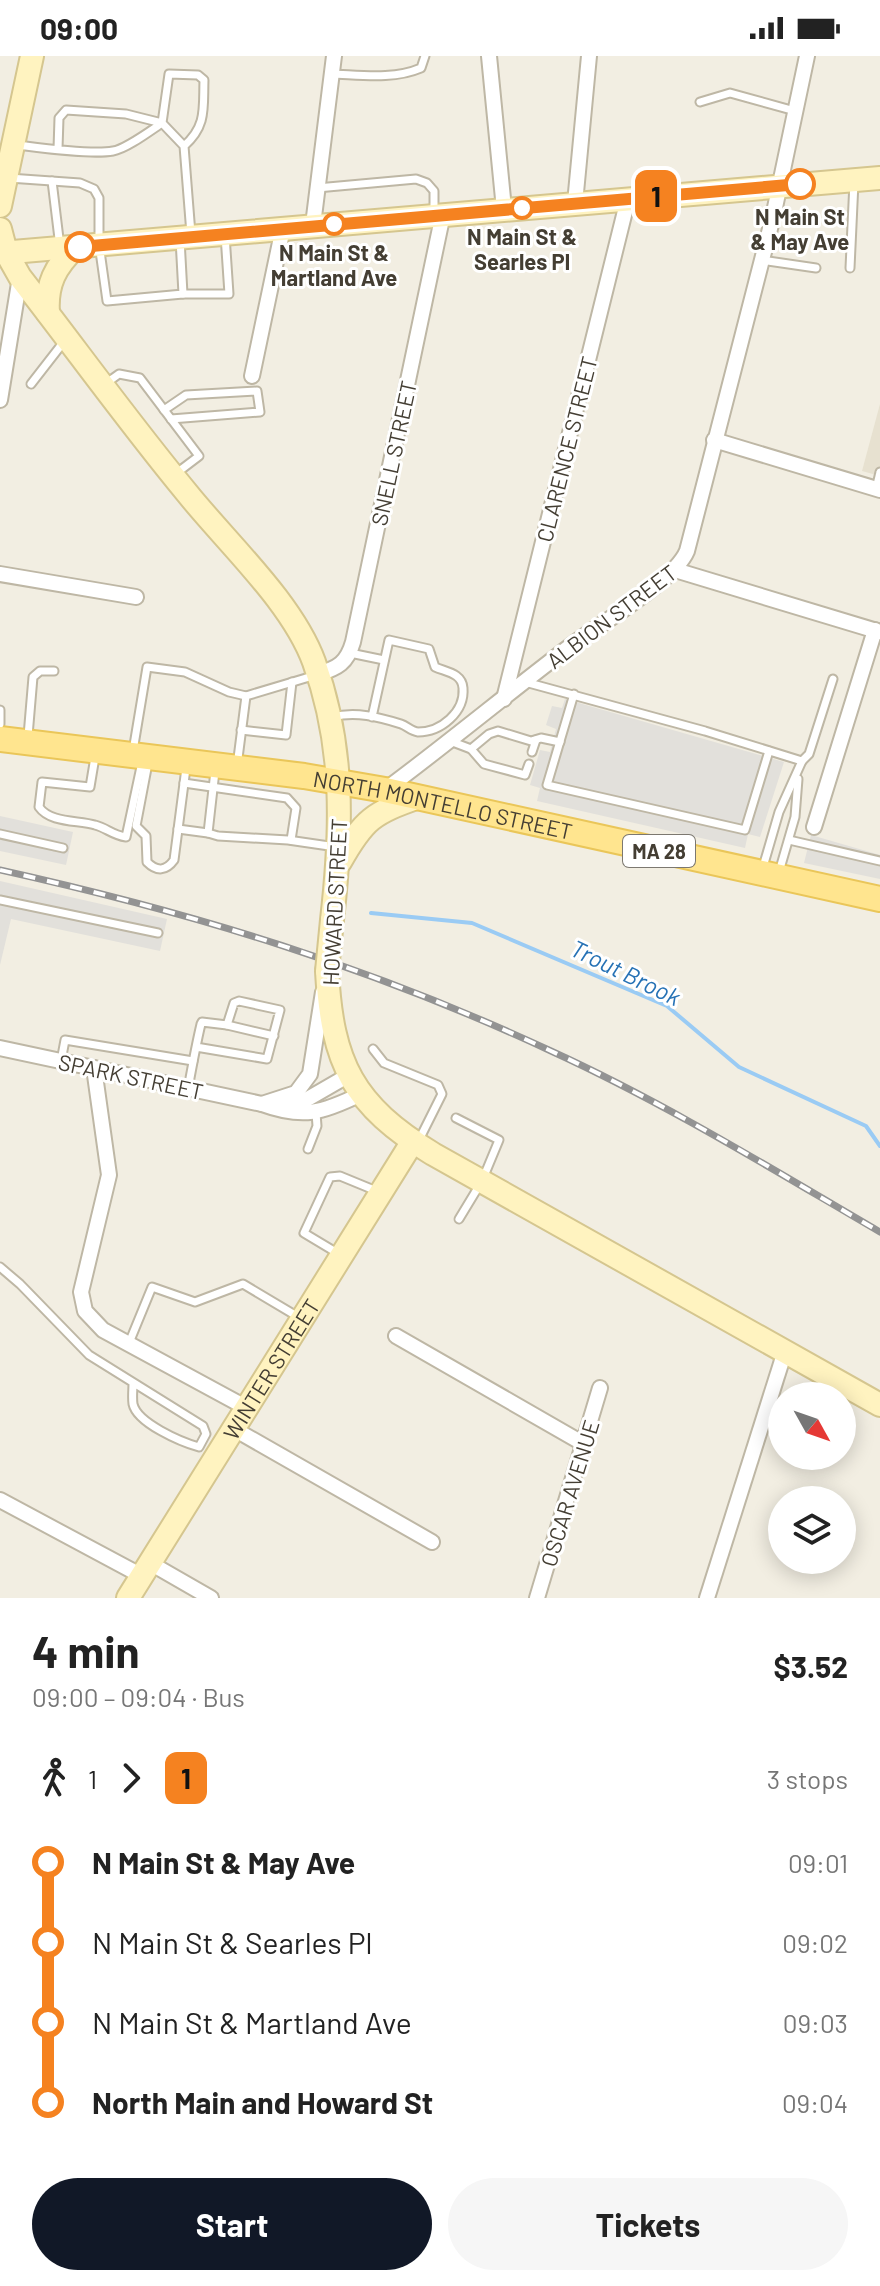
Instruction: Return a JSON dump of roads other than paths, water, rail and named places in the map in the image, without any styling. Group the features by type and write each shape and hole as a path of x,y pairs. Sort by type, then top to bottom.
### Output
{"main road":[{"path":"0,206 7,149 32,56"},
{"path":"3,252 880,178"},
{"name":"HOWARD STREET","path":"0,229 3,252 20,277 173,476 285,610 301,634 318,674 331,717 339,782 339,854 327,971 333,1034 349,1075 361,1094 384,1120 415,1143 880,1405"},
{"path":"48,313 51,282 68,248"},
{"name":"NORTH MONTELLO STREET","path":"0,739 141,756 186,772 339,782 385,790 880,899"},
{"path":"339,854 366,821 383,809 419,797"},
{"name":"WINTER STREET","path":"128,1598 381,1192 415,1143"}],"street":[{"path":"313,225 334,56"},
{"path":"489,56 504,209"},
{"path":"575,203 589,56"},
{"name":"ALBION STREET","path":"385,790 675,570 687,551 761,260 807,56"},
{"name":"CLARENCE STREET","path":"504,699 628,199"},
{"name":"SNELL STREET","path":"350,653 439,214"},
{"path":"252,376 283,228"},
{"path":"0,400 20,277"},
{"path":"714,440 878,489"},
{"path":"675,570 878,631 814,827"},
{"path":"0,574 136,597"},
{"path":"318,674 339,667 350,653"},
{"path":"262,1104 296,1093 310,1074 327,971"},
{"name":"SPARK STREET","path":"0,1048 262,1104 283,1112 316,1113 361,1094"},
{"path":"94,1068 109,1175 83,1282 82,1301 92,1320 103,1330 247,1408"},
{"name":"SPARK STREET","path":"262,1104 304,1101 349,1075"},
{"path":"396,1336 584,1444"},
{"path":"707,1598 785,1351"},
{"name":"OSCAR AVENUE","path":"537,1598 600,1388"},
{"path":"234,1429 432,1542"},
{"path":"0,1500 211,1598"}],"lane":[{"path":"331,74 384,76 411,72 421,68 425,56"},
{"path":"162,123 169,74 198,75 204,80 202,121 197,135 184,146"},
{"path":"700,102 730,93 795,111"},
{"path":"58,149 59,118 66,110 126,114 162,123 184,146 186,237 183,294"},
{"path":"7,149 115,151 162,123"},
{"path":"4,178 80,183 94,189 99,198 99,244 107,301 183,294 229,294 225,233"},
{"path":"317,188 416,179 427,183 434,191 439,214"},
{"path":"850,268 854,180"},
{"path":"52,181 68,248"},
{"path":"761,260 816,268"},
{"path":"31,384 67,338"},
{"path":"103,385 119,374 140,378 199,456 173,476"},
{"path":"164,410 186,395 257,391 260,412 171,419"},
{"path":"878,489 880,472"},
{"path":"331,717 356,714 404,725 412,731 428,730 447,722 456,713 463,688 460,679 435,667 429,649 389,640 372,717"},
{"path":"350,653 384,660"},
{"path":"186,772 174,860 169,867 161,870 152,868 147,862 146,836 136,826 147,667 185,672 229,692 246,696 318,674"},
{"path":"27,742 33,677 40,671 54,671"},
{"path":"769,876 789,840 802,761 809,754 833,679"},
{"path":"241,730 286,735 292,682"},
{"path":"525,682 802,761"},
{"path":"574,694 547,785 745,830 769,751"},
{"path":"208,833 222,773 241,730 246,696"},
{"path":"0,710 0,724"},
{"path":"428,730 445,745 471,749 480,761 516,772"},
{"path":"471,749 489,734 560,742"},
{"path":"500,743 511,735"},
{"path":"511,735 515,747"},
{"path":"530,752 533,740"},
{"path":"97,750 90,787 42,782 39,807 45,814 100,826 112,835 126,837 141,756"},
{"path":"494,766 497,754"},
{"path":"512,759 516,772"},
{"path":"516,772 526,763"},
{"path":"769,876 779,812 799,772"},
{"path":"222,773 287,798 296,808 291,840"},
{"path":"178,829 218,836 291,840 339,854"},
{"path":"0,834 63,848"},
{"path":"789,840 880,861"},
{"path":"0,900 158,933"},
{"path":"196,1047 264,1060 268,1058 279,1009 239,1001 234,1003 227,1025"},
{"path":"188,1089 203,1022 274,1036"},
{"path":"61,1061 65,1040 193,1061"},
{"path":"373,1049 384,1063 438,1085 442,1094 415,1143"},
{"path":"308,1149 317,1126 316,1113"},
{"path":"456,1118 499,1140 482,1181 459,1219"},
{"path":"342,1256 304,1233 330,1177 340,1176 381,1192"},
{"path":"0,1267 89,1355 203,1426 206,1434 199,1447 184,1443 143,1420 133,1406 133,1383"},
{"path":"128,1345 152,1287 195,1302 243,1284 302,1319"}],"waterway":[{"name":"Trout Brook","path":"371,913 472,923 667,1006 739,1067 866,1126 880,1146"}],"railway":[{"path":"0,870 212,924 416,993 551,1051 635,1092 880,1232"}],"place":[{"name":"N Main St & May Ave","path":"800,184"},
{"name":"N Main St & Searles Pl","path":"522,208"},
{"name":"N Main St & Martland Ave","path":"334,224"}]}
